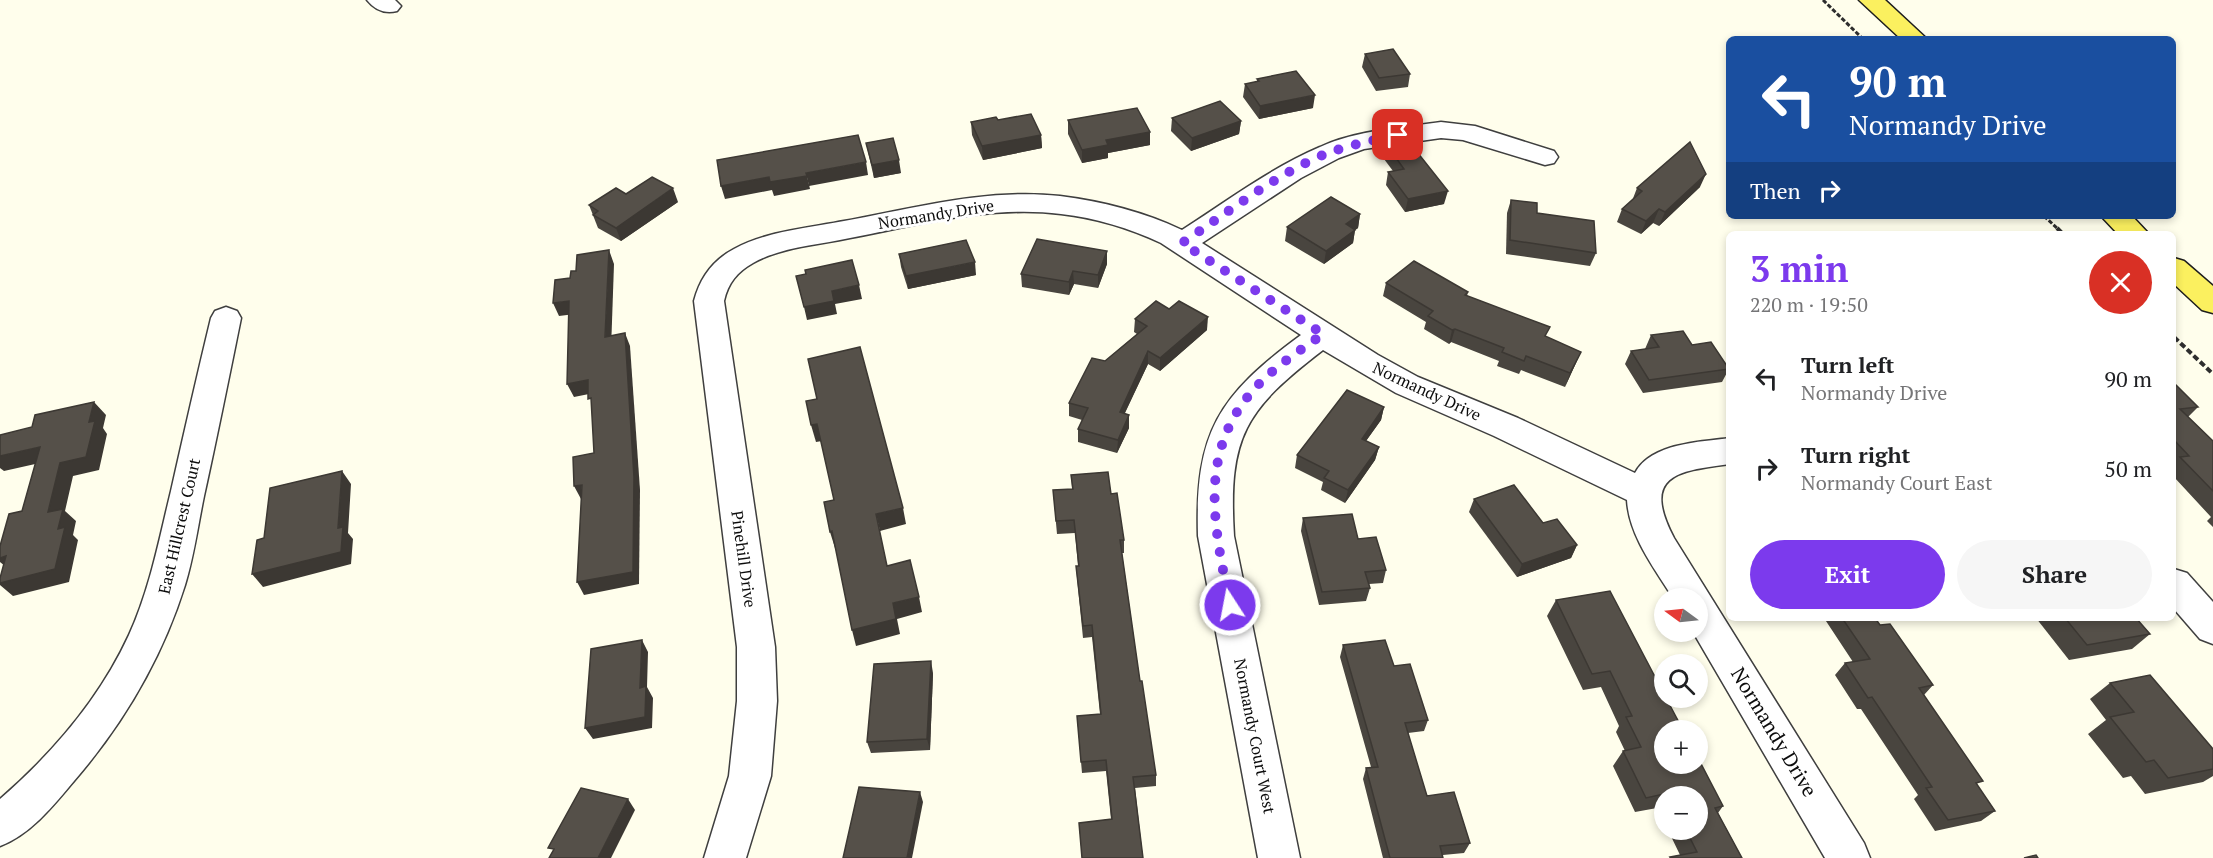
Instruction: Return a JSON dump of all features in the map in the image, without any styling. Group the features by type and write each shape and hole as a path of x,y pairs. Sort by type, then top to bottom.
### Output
{"main road":[{"path":"1871,0 1912,36"},
{"path":"2118,219 2132,231"},
{"path":"2176,270 2213,303"}],"street":[{"path":"1182,243 1291,172 1330,152 1360,142 1441,130 1466,132 1545,157"},
{"name":"Normandy Drive","path":"729,265 750,251 777,243 967,207 993,204 1060,205 1094,210 1148,226 1182,243 1367,363 1407,385 1506,427 1643,492"},
{"name":"Pinehill Drive","path":"725,858 750,776 757,701 756,647 709,301 715,281 729,265"},
{"name":"East Hillcrest Court","path":"0,826 50,778 97,722 132,669 156,616 168,582 226,318"},
{"name":"Normandy Court West","path":"1279,858 1216,536 1213,504 1214,481 1225,436 1244,402 1273,371 1323,334"},
{"path":"1687,588 1648,523 1643,507 1643,492 1655,471 1666,464 1679,459 1726,452"},
{"path":"2176,586 2213,628"},
{"name":"Normandy Drive","path":"1708,623 1849,858"}],"path":[{"path":"1823,0 1860,36"},
{"path":"2047,219 2060,231"},
{"path":"2176,339 2213,374"}],"building":[{"path":"1393,49 1410,74 1379,78 1365,54"},
{"path":"1296,71 1315,95 1260,106 1245,84 1259,81 1257,79"},
{"path":"1220,101 1241,121 1192,138 1172,118"},
{"path":"1137,108 1150,132 1106,140 1108,145 1082,150 1068,120"},
{"path":"1031,114 1041,135 982,146 971,122 996,117 998,120"},
{"path":"1402,133 1448,191 1408,199 1388,172 1404,169 1381,137"},
{"path":"858,135 866,162 806,173 807,176 770,182 769,177 721,186 717,160"},
{"path":"893,138 899,160 872,165 866,143"},
{"path":"1690,142 1706,174 1665,212 1659,209 1646,221 1622,209 1642,191 1637,188"},
{"path":"652,177 673,188 616,228 593,215 598,211 589,205 616,188 626,194"},
{"path":"1331,197 1360,214 1346,224 1355,230 1326,251 1287,227"},
{"path":"1511,200 1537,203 1537,213 1594,221 1596,253 1510,240"},
{"path":"1037,239 1107,251 1098,275 1073,271 1069,282 1021,274"},
{"path":"966,240 975,262 906,276 899,254"},
{"path":"609,250 605,337 625,333 634,477 633,572 577,582 582,485 574,486 573,457 594,453 591,398 588,399 588,380 567,384 569,301 553,303 555,280 570,278 571,271 576,271 577,255"},
{"path":"852,260 859,285 832,291 834,301 804,307 796,276 806,274 805,270"},
{"path":"1414,261 1468,292 1465,295 1550,327 1545,336 1581,352 1570,373 1526,356 1524,361 1502,352 1504,348 1455,329 1452,330 1428,316 1433,311 1386,283"},
{"path":"1156,301 1169,309 1179,301 1208,317 1160,358 1148,351 1120,412 1129,415 1118,440 1078,429 1088,408 1069,403 1092,358 1105,361 1147,326 1135,319"},
{"path":"1683,331 1692,345 1711,342 1726,364 1726,369 1649,380 1631,351 1659,347 1651,335"},
{"path":"860,347 903,508 876,514 887,566 910,560 919,597 893,603 896,619 852,630 824,502 834,500 817,424 811,425 806,401 817,399 808,359"},
{"path":"2176,385 2198,407 2180,409 2213,441 2213,491 2180,457 2189,456 2176,442"},
{"path":"1347,390 1384,407 1362,439 1379,447 1348,490 1324,478 1329,471 1297,455"},
{"path":"94,402 89,422 95,421 86,457 60,463 48,512 63,509 58,529 65,527 55,569 0,583 6,556 0,558 0,546 9,514 22,511 40,447 0,456 0,435 32,427 35,415"},
{"path":"342,471 338,528 343,527 341,552 252,574 257,540 264,538 270,488"},
{"path":"1108,472 1111,494 1117,493 1124,540 1120,540 1156,775 1133,777 1143,858 1082,858 1079,823 1112,819 1106,760 1081,762 1077,716 1101,714 1092,625 1083,626 1076,566 1079,566 1074,520 1056,521 1053,490 1073,489 1071,475"},
{"path":"1514,485 1543,523 1557,519 1577,545 1522,564 1474,499"},
{"path":"1352,514 1358,539 1376,537 1386,570 1365,572 1370,588 1322,592 1303,518"},
{"path":"1610,591 1654,675 1654,708 1671,708 1678,720 1654,720 1654,774 1706,774 1723,806 1715,808 1742,858 1670,857 1697,852 1691,840 1708,840 1708,786 1654,786 1654,796 1646,798 1623,751 1641,747 1626,717 1632,716 1610,671 1592,674 1556,600"},
{"path":"1844,621 1877,621 1880,625 1890,624 1933,685 1919,688 1983,781 1976,783 1995,811 1948,820 1926,788 1932,787 1872,697 1868,698 1845,663 1870,659"},
{"path":"2067,621 2139,621 2150,634 2087,645"},
{"path":"642,640 640,688 646,686 645,717 585,728 591,649"},
{"path":"1385,640 1394,666 1410,664 1428,720 1405,723 1427,796 1454,792 1470,843 1440,846 1443,858 1390,858 1366,768 1378,767 1343,645"},
{"path":"931,661 927,739 867,742 874,664"},
{"path":"2150,675 2213,749 2213,769 2168,778 2154,760 2146,762 2110,717 2134,712 2110,683"},
{"path":"859,787 920,792 907,858 843,858"},
{"path":"581,788 628,799 598,858 549,858 554,849 548,848"}],"route":[{"path":"1230,605 1216,536 1213,504 1218,458 1225,436 1232,420 1257,386 1273,371 1323,334 1182,243 1313,159 1360,142 1398,135"}]}
